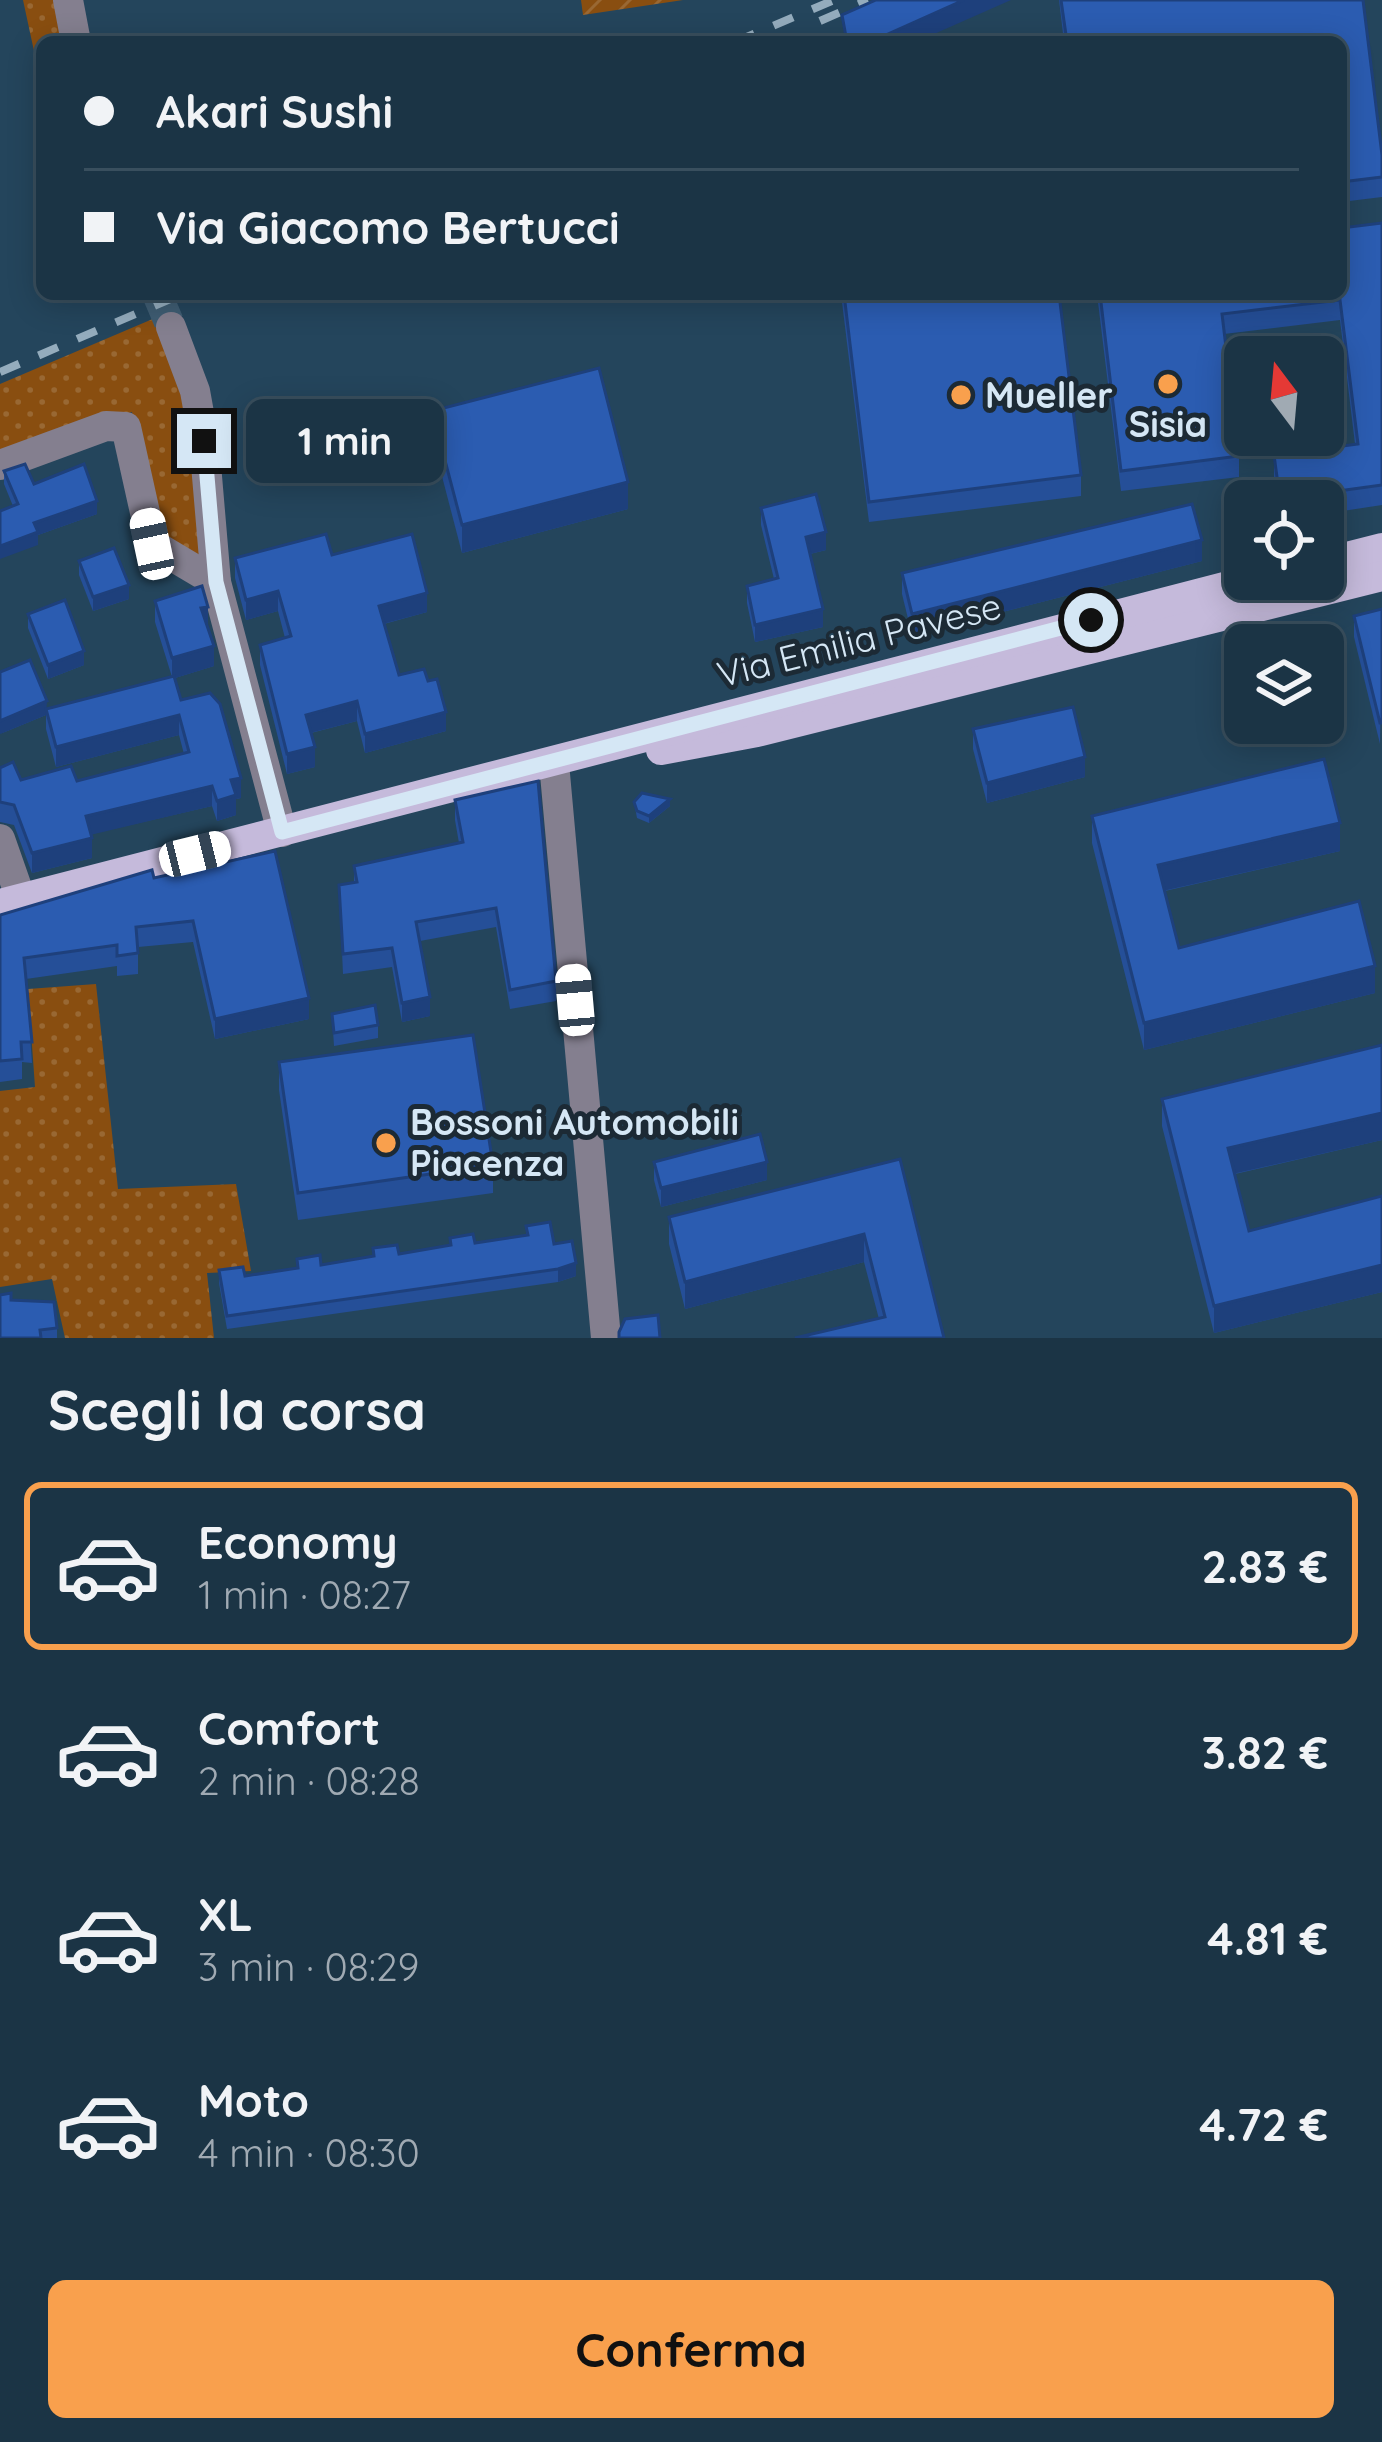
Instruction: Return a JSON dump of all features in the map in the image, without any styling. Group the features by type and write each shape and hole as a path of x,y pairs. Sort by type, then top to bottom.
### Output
{"main road":[{"path":"1344,558 1382,548"},
{"name":"Via Emilia Pavese","path":"554,763 757,732 1382,576"},
{"name":"Via Emilia Pavese","path":"10,901 554,763 802,692 1224,587"}],"street":[{"path":"68,0 75,36"},
{"path":"171,327 195,391 204,441 216,582 282,832"},
{"path":"0,465 106,426 126,427 152,544 216,582"},
{"path":"554,763 596,1337"},
{"name":"Via Emilia Pavese","path":"0,839 10,901"}],"shaded area":[{"path":"23,0 58,0 66,36 36,36 36,60"},
{"path":"581,0 683,0 583,15"},
{"path":"155,318 184,402 215,584 156,545 132,412 0,458 0,384"},
{"path":"96,984 118,1189 236,1184 251,1271 207,1273 214,1338 65,1338 52,1279 0,1287 0,1091 35,1087 28,989"}],"building":[{"path":"876,0 964,0 883,36 846,36 842,15"},
{"path":"1061,0 1363,0 1382,177 1347,181 1347,36 1066,36"},
{"name":"Sisia","path":"1382,223 1382,485 1344,490 1344,480 1277,480 1274,456 1344,456 1344,446 1358,444 1340,300 1347,300 1347,227"},
{"name":"Mueller","path":"845,300 1060,300 1081,475 869,502"},
{"name":"Sisia","path":"1101,300 1340,300 1222,314 1224,456 1239,456 1121,471"},
{"path":"599,368 628,482 462,525 432,411"},
{"path":"25,464 34,484 84,464 97,501 34,523 38,532 0,546 0,511 18,504 4,471"},
{"path":"816,494 826,532 806,537 823,609 755,625 747,586 778,578 761,508"},
{"path":"1192,504 1202,540 912,614 902,573"},
{"path":"326,534 332,555 412,534 427,593 379,606 399,675 424,669 428,681 437,679 446,712 365,734 357,701 306,715 315,747 287,754 260,645 291,636 278,591 246,600 235,558"},
{"path":"114,548 129,585 93,597 79,561"},
{"path":"202,586 208,607 201,608 214,646 172,658 155,601"},
{"path":"65,600 84,651 48,665 28,614"},
{"path":"1382,609 1382,723 1380,723 1354,616"},
{"path":"30,660 47,701 0,721 0,672"},
{"path":"174,676 181,700 210,693 220,704 241,778 231,780 236,795 217,801 212,786 86,816 92,838 32,853 14,805 0,802 0,768 13,762 21,780 71,766 77,781 189,752 179,715 56,747 46,709"},
{"path":"1073,707 1085,757 987,783 973,729"},
{"path":"1324,759 1340,823 1158,865 1179,948 1359,901 1375,966 1144,1023 1092,816"},
{"path":"538,781 556,981 510,990 496,908 416,922 430,997 402,1003 392,948 343,954 339,885 357,882 354,866 463,842 455,800"},
{"path":"642,793 670,799 649,816 637,811 634,802"},
{"path":"275,851 309,998 215,1019 193,921 136,927 138,953 117,956 117,945 24,958 32,1042 21,1042 22,1059 0,1061 0,915 152,870 154,878"},
{"path":"375,1005 378,1025 334,1033 332,1014"},
{"name":"Bossoni Automobili Piacenza","path":"473,1035 493,1165 298,1193 279,1062"},
{"path":"1382,1045 1382,1113 1228,1148 1249,1231 1382,1196 1382,1265 1214,1306 1162,1099"},
{"path":"760,1134 767,1162 661,1188 654,1162"},
{"path":"900,1159 944,1338 795,1338 885,1317 864,1234 685,1282 669,1217"},
{"path":"550,1222 554,1244 572,1241 576,1263 227,1316 219,1270 243,1267 245,1276 298,1268 297,1259 320,1255 321,1265 374,1256 373,1248 397,1245 399,1254 451,1245 450,1238 473,1234 475,1243 528,1235 526,1226"},
{"path":"11,1293 11,1300 54,1302 57,1328 40,1330 41,1338 0,1338 0,1295"},
{"path":"658,1315 660,1338 619,1338 625,1319"}],"tunnel":[{"path":"160,300 171,327"}],"railway":[{"path":"749,36 834,0"},
{"path":"820,21 868,0"},
{"path":"0,372 168,300"}],"place":[{"name":"Sisia","path":"1168,384"},
{"name":"Mueller","path":"961,395"},
{"name":"Bossoni Automobili Piacenza","path":"386,1143"}],"route":[{"path":"204,441 216,582 282,832 590,754 802,692 1091,620"}]}
